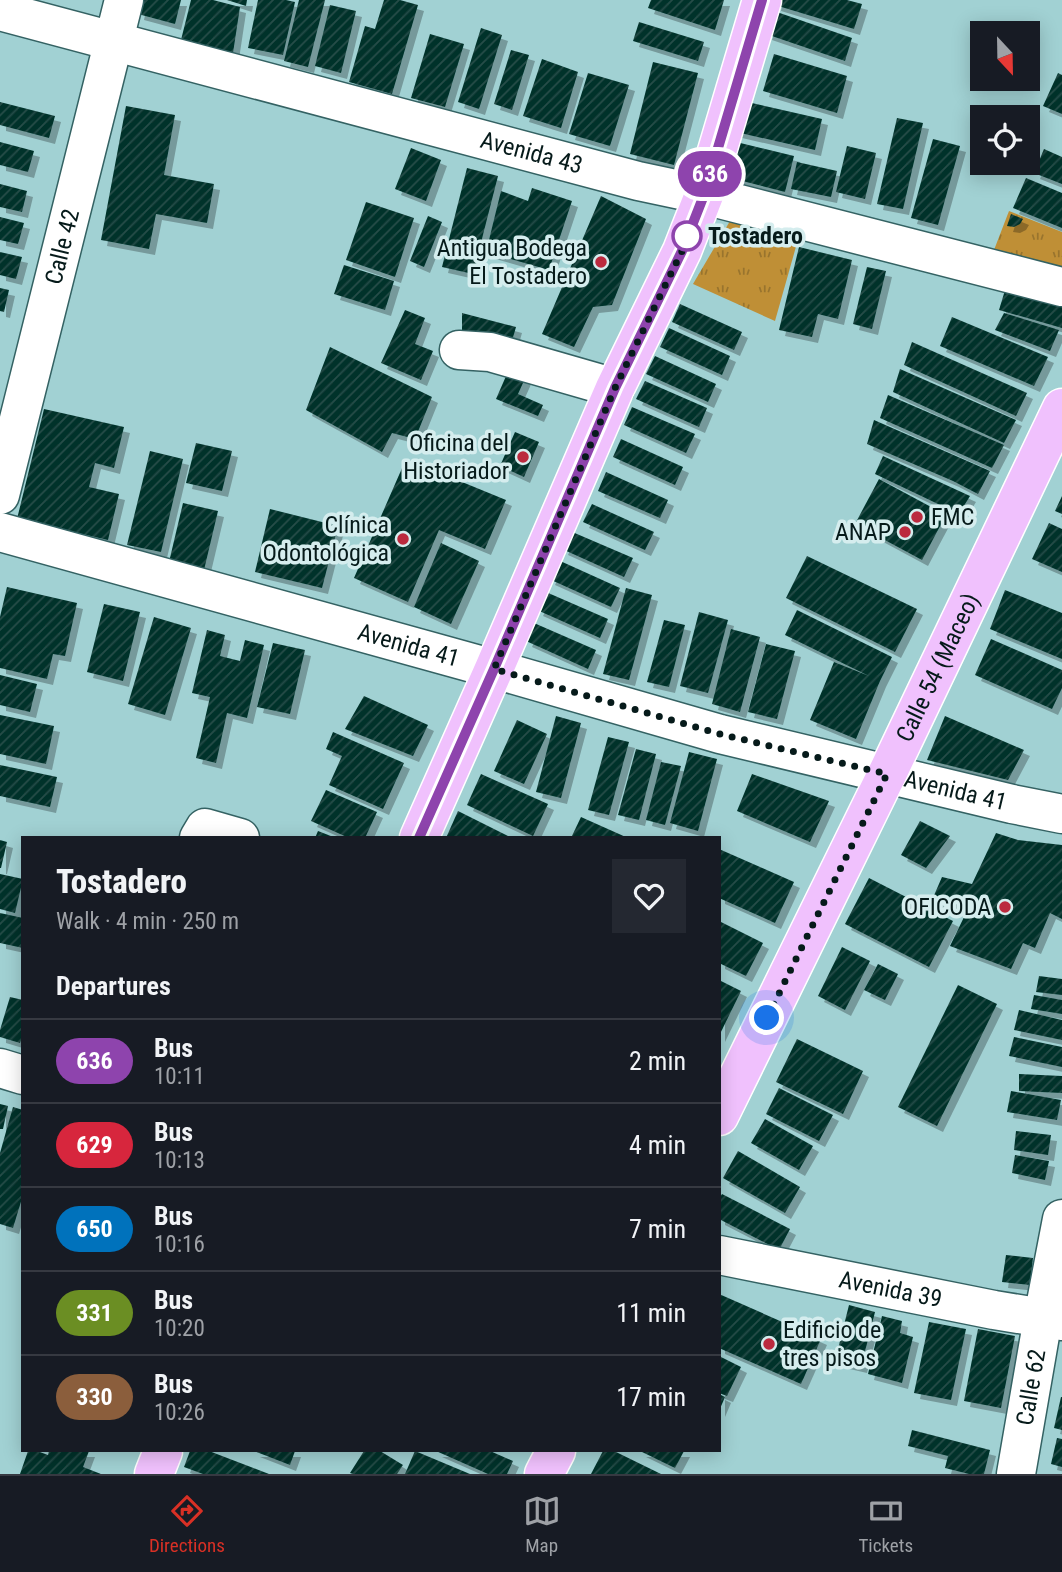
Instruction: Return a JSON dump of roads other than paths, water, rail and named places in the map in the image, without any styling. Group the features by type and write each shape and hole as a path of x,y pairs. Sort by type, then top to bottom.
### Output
{"main road":[{"path":"420,836 615,388 682,251 704,195 762,0"},
{"name":"Calle 54 (Maceo)","path":"721,1112 1062,408"},
{"path":"154,1474 163,1452"},
{"path":"544,1474 555,1452"}],"street":[{"name":"Calle 42","path":"0,495 124,0"},
{"name":"Avenida 43","path":"0,11 638,181 704,195 1062,287"},
{"path":"459,350 490,352 615,388"},
{"name":"Avenida 41","path":"0,532 720,734 1062,814"},
{"path":"200,836 205,828 233,836"},
{"path":"0,1069 21,1074"},
{"name":"Calle 62","path":"1016,1474 1052,1319 1062,1219"},
{"name":"Avenida 39","path":"721,1255 993,1310 1052,1319"}],"place":[{"name":"Tostadero","path":"687,236"},
{"name":"Antigua Bodega El Tostadero","path":"601,262"},
{"name":"Oficina del Historiador","path":"523,457"},
{"name":"FMC","path":"917,517"},
{"name":"ANAP","path":"905,532"},
{"name":"Clínica Odontológica","path":"403,539"},
{"name":"OFICODA","path":"1005,907"},
{"name":"Edificio de tres pisos","path":"769,1344"}]}
